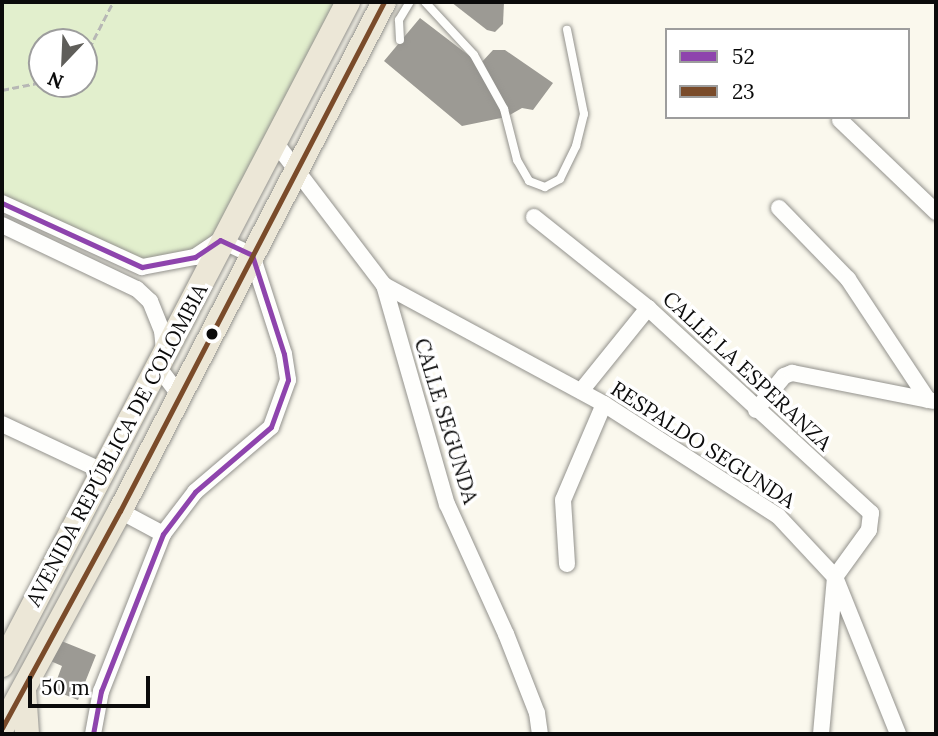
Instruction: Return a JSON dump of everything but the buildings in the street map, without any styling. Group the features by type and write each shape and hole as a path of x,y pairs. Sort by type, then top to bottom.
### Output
{"main road":[{"name":"AVENIDA REPÚBLICA DE COLOMBIA","path":"2,665 348,2"},
{"name":"AVENIDA REPÚBLICA DE COLOMBIA","path":"2,728 120,511 384,2"},
{"path":"24,686 27,734"}],"street":[{"path":"840,120 936,212"},
{"name":"CALLE SEGUNDA","path":"275,142 296,175 384,285 447,504 506,634 537,713 540,734"},
{"path":"2,204 142,267 171,265 223,241 252,255 284,354 288,380 282,404 271,427 195,492 163,534 101,691 93,734"},
{"path":"779,208 848,279 932,401"},
{"name":"CALLE LA ESPERANZA","path":"534,217 648,308 871,513 869,530 835,577"},
{"path":"2,225 137,289 150,301 162,331 164,351 159,368 180,396"},
{"name":"RESPALDO SEGUNDA","path":"384,285 604,404 778,516 835,577 898,734"},
{"path":"581,391 648,308"},
{"path":"756,410 784,376 792,373 932,401"},
{"path":"567,564 563,500 604,404"},
{"path":"2,424 104,472"},
{"path":"120,511 163,534"},
{"path":"821,734 835,577"}],"lane":[{"path":"400,40 399,20 410,2"},
{"path":"425,2 474,55 504,109 517,160 529,181 545,187 560,179 576,146 584,114 567,30"}],"path":[{"path":"98,31 113,2"},
{"path":"2,90 28,85"}],"green space":[{"path":"2,2 339,2 218,233 189,251 143,260 2,200"}],"transit line":[{"name":"23","path":"2,728 120,511 384,2"},
{"name":"52","path":"2,203 142,267 195,257 220,240 252,255 284,354 288,380 271,427 195,492 163,534 101,691 93,734"}]}
